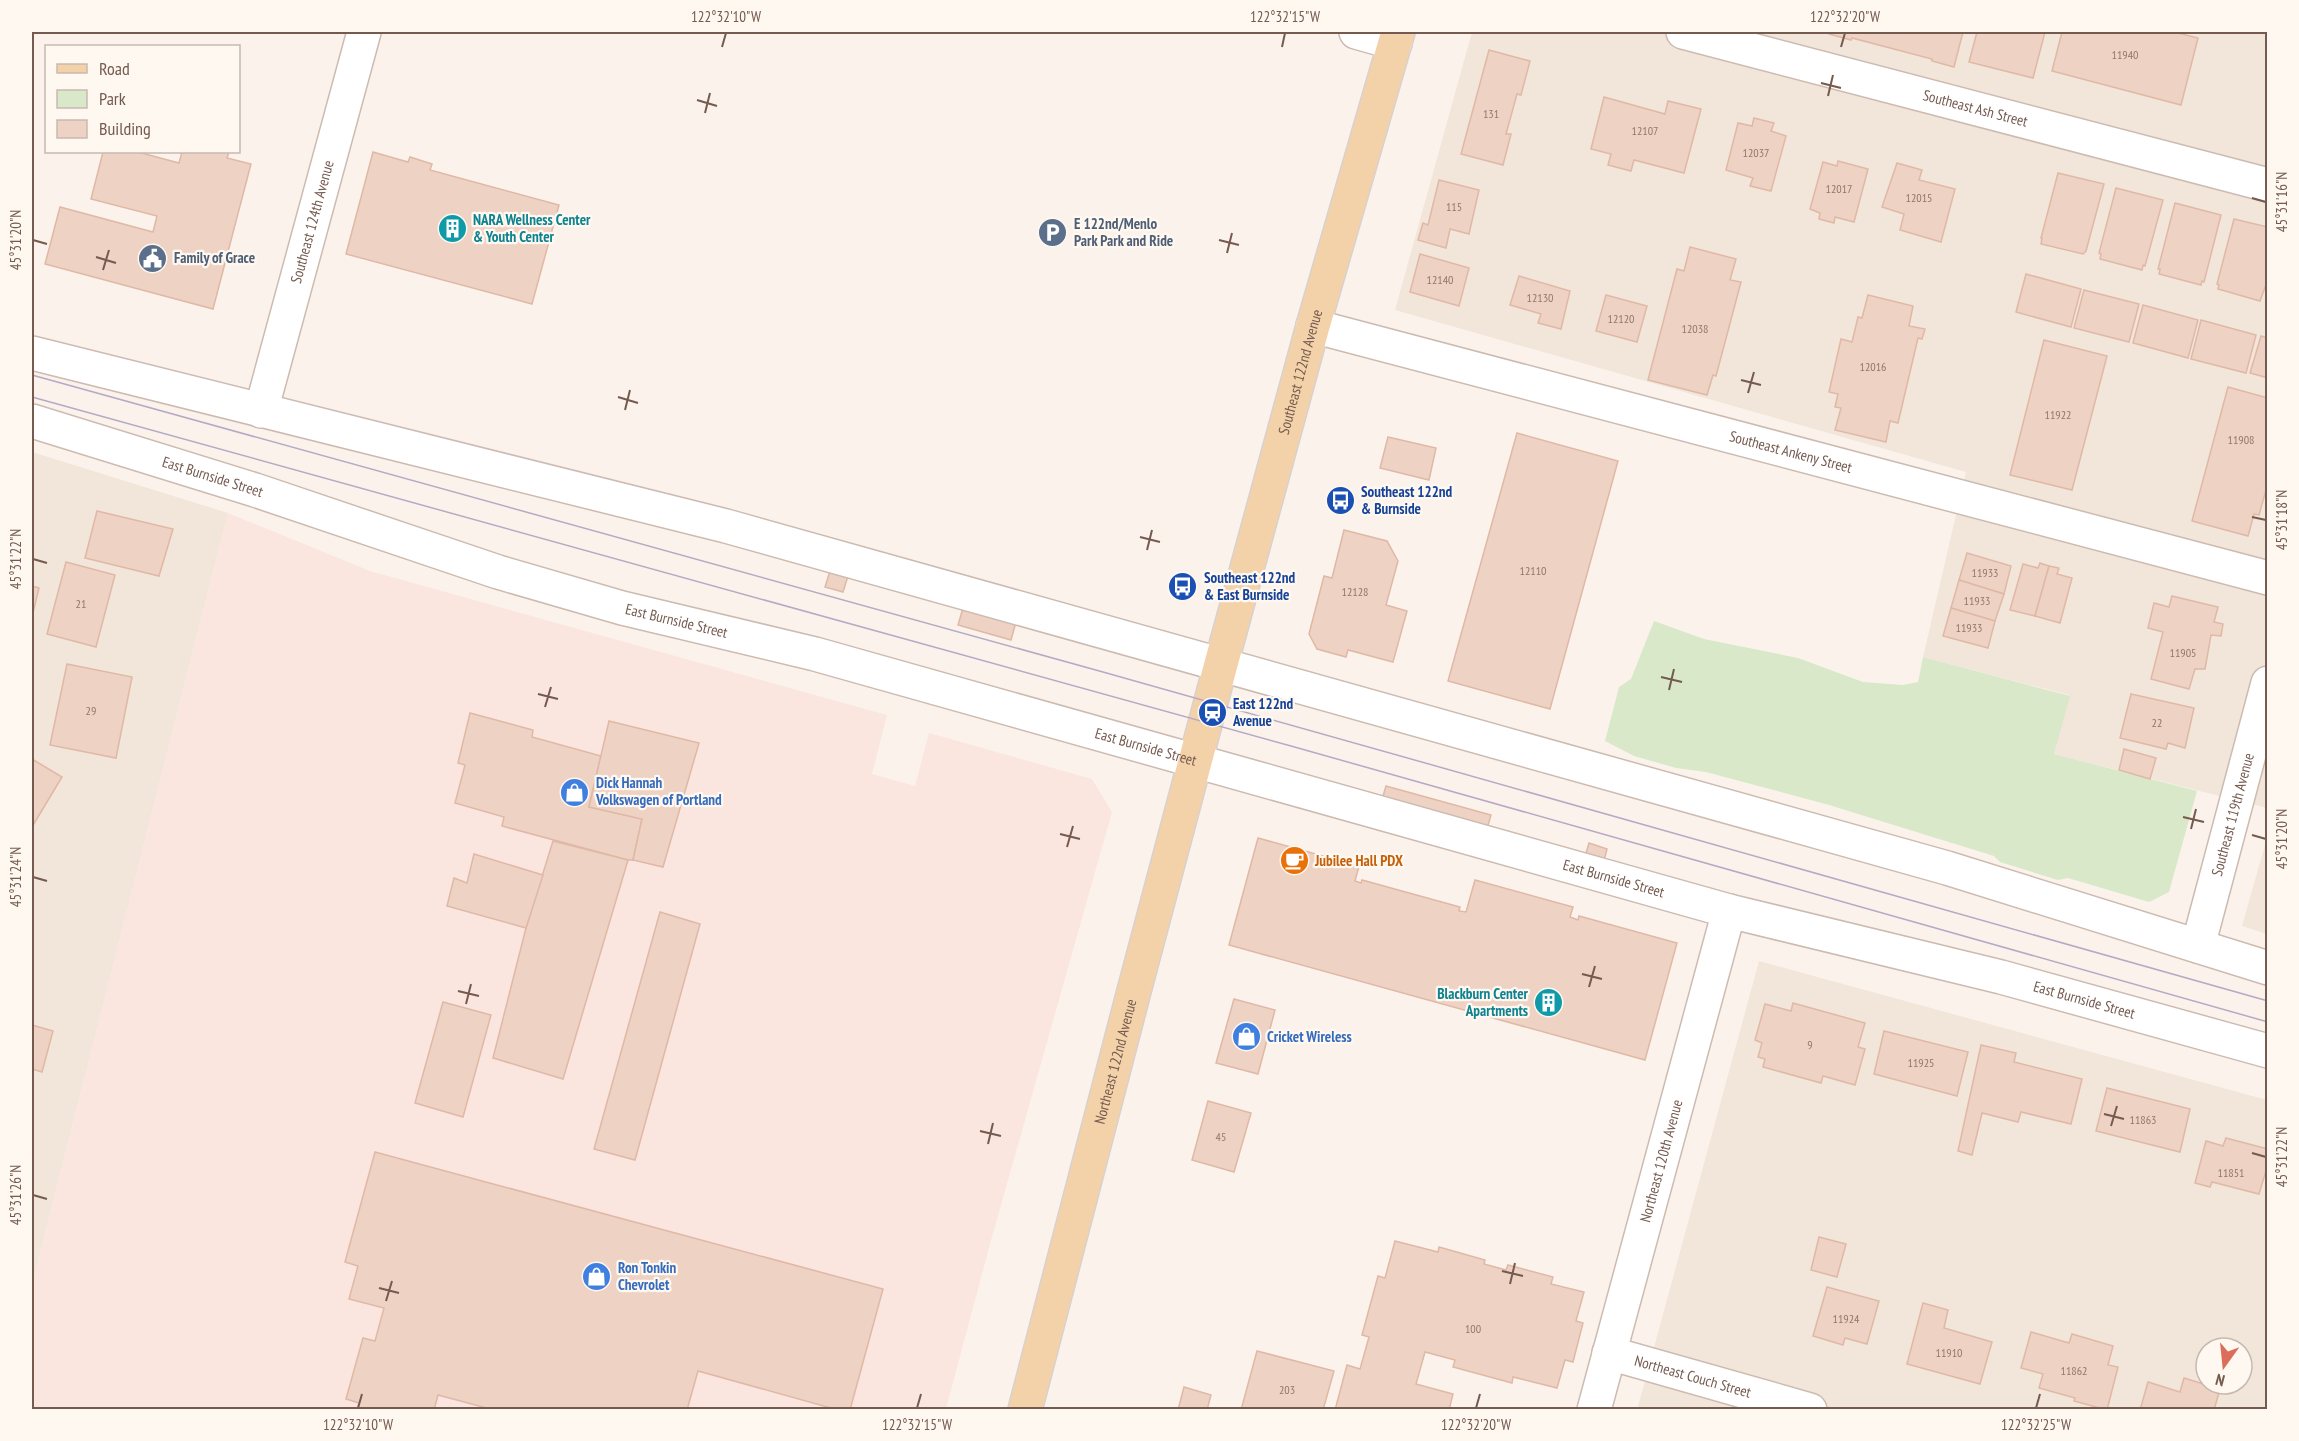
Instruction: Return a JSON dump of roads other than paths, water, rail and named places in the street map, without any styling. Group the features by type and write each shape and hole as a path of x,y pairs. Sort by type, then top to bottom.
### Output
{"main road":[{"name":"Southeast 122nd Avenue","path":"1208,714 1313,326 1397,37"},
{"name":"Northeast 122nd Avenue","path":"1025,1410 1208,714"}],"street":[{"name":"Southeast 124th Avenue","path":"261,411 364,32"},
{"path":"1356,32 1397,37"},
{"name":"Southeast Ash Street","path":"1683,32 2268,185"},
{"name":"Southeast Ankeny Street","path":"1313,326 2268,578"},
{"path":"32,353 726,526 1947,868 2268,968"},
{"name":"East Burnside Street","path":"32,421 255,489 498,572 622,608 815,654 1729,911 2001,977 2268,1051"},
{"name":"Southeast 119th Avenue","path":"2198,946 2268,683"},
{"name":"Northeast 120th Avenue","path":"1593,1410 1729,911"},
{"name":"Northeast Couch Street","path":"1609,1353 1810,1410"}],"tram line":[{"path":"32,375 1103,672 2268,1001"},
{"path":"32,397 1291,746 2268,1022"}],"place":[{"name":"NARA Wellness Center & Youth Center","path":"452,229"},
{"name":"E 122nd/Menlo Park Park and Ride","path":"1053,233"},
{"name":"Family of Grace","path":"153,258"},
{"name":"Southeast 122nd & Burnside","path":"1340,501"},
{"name":"Southeast 122nd & East Burnside","path":"1183,587"},
{"name":"East 122nd Avenue","path":"1212,713"},
{"name":"Dick Hannah Volkswagen of Portland","path":"575,792"},
{"name":"Jubilee Hall PDX","path":"1294,861"},
{"name":"Blackburn Center Apartments","path":"1549,1003"},
{"name":"Cricket Wireless","path":"1246,1037"},
{"name":"Ron Tonkin Chevrolet","path":"597,1277"}]}
